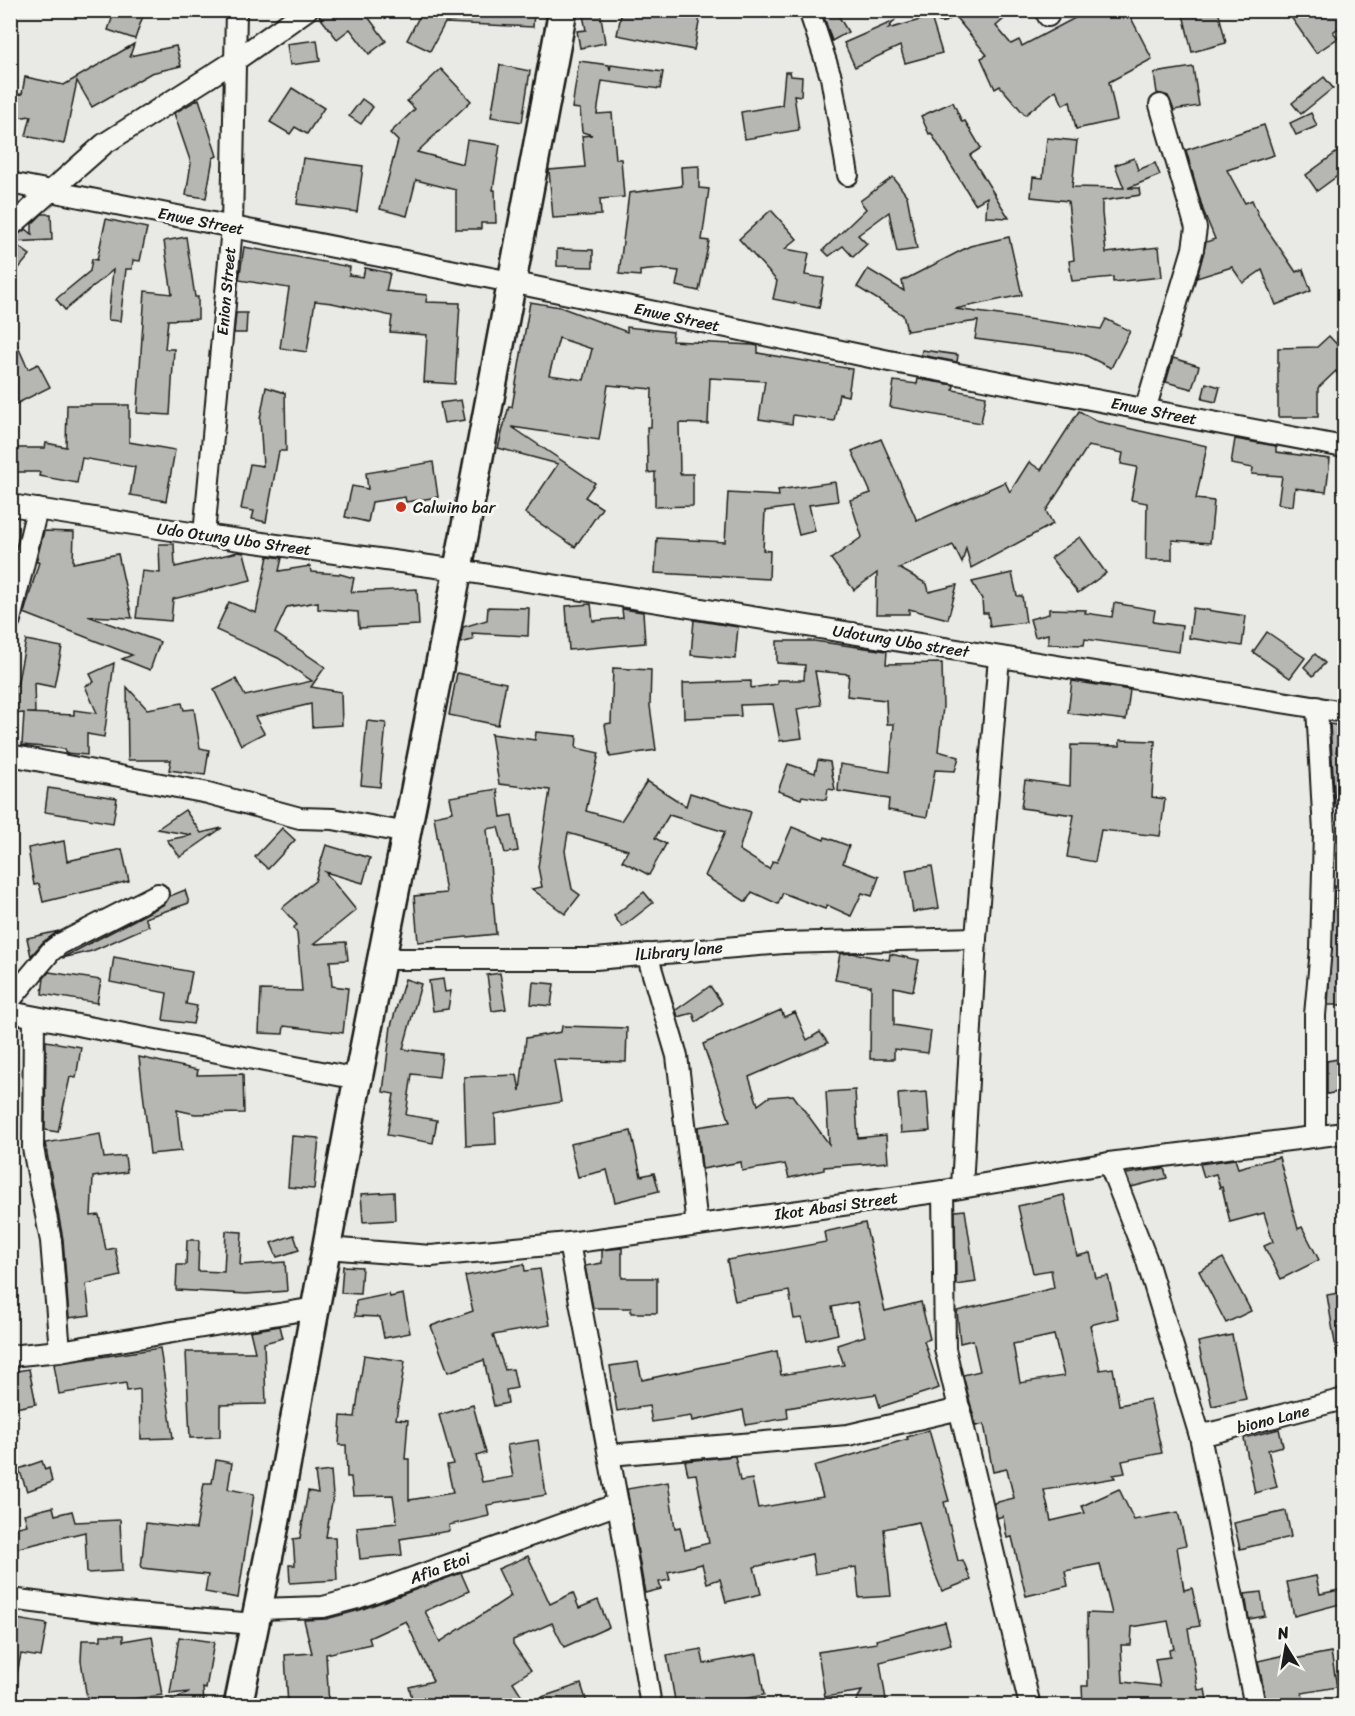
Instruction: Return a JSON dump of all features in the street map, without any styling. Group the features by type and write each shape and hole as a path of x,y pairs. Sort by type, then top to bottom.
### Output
{"street":[{"name":"Enion Street","path":"204,535 232,227 236,10"},
{"path":"10,228 104,144 236,60 307,10"},
{"path":"238,1706 458,570 563,10"},
{"path":"809,10 831,77 848,176"},
{"path":"1145,410 1194,249 1196,228 1160,105"},
{"name":"Enwe Street","path":"10,183 511,282 889,361 1344,447"},
{"name":"Udo Otung Ubo Street","path":"10,505 204,535 458,570"},
{"path":"10,620 37,509"},
{"name":"Udotung Ubo street","path":"458,570 1344,712"},
{"path":"962,1187 976,938 999,657"},
{"path":"1315,1136 1315,1015 1321,949 1324,832 1317,707"},
{"path":"10,755 208,793 300,818 333,819 406,833"},
{"path":"10,1000 60,944 158,894"},
{"name":"lLibrary lane","path":"381,959 595,958 783,943 976,938"},
{"path":"647,954 677,1056 697,1225"},
{"path":"10,1012 358,1079"},
{"path":"34,1017 33,1148 51,1241 60,1351"},
{"name":"Ikot Abasi Street","path":"326,1248 431,1256 569,1243 943,1191 1109,1163 1344,1132"},
{"path":"1109,1163 1146,1258 1200,1436 1255,1706"},
{"path":"943,1191 945,1349 1030,1706"},
{"path":"569,1243 618,1504 651,1706"},
{"path":"10,1356 60,1351 315,1308"},
{"name":"biono Lane","path":"1200,1436 1344,1399"},
{"path":"609,1455 848,1435 960,1409"},
{"name":"Afia Etoi","path":"10,1599 123,1613 256,1616 322,1607 357,1598 618,1504"}],"building":[{"path":"115,10 145,10 135,39 108,30"},
{"path":"326,10 363,10 386,41 369,54 350,29 337,39 319,16"},
{"path":"419,10 534,10 533,27 445,23 430,51 407,40 419,17"},
{"path":"582,10 600,10 605,43 580,48 577,31 586,30"},
{"path":"622,10 665,10 700,17 694,50 617,35"},
{"path":"835,10 848,32 832,41 822,11"},
{"path":"954,10 1014,10 996,26 1011,44 1019,40 1022,46 1090,10 1127,10 1152,59 1109,82 1117,120 1076,129 1070,101 1063,105 1056,90 1025,115 1000,86 995,89 981,58 987,55 953,14"},
{"path":"1182,10 1218,10 1226,43 1192,52"},
{"path":"1286,10 1318,10 1323,17 1333,10 1344,10 1344,24 1333,32 1338,38 1316,53"},
{"path":"931,17 942,53 905,63 900,46 855,67 844,43 894,21 888,29"},
{"path":"317,40 320,61 290,65 287,44"},
{"path":"134,44 130,56 176,46 181,66 151,73 92,107 77,81 64,144 26,136 31,116 10,119 10,95 22,94 25,77 64,85"},
{"path":"579,61 609,65 610,71 611,65 663,72 660,89 602,81 597,114 612,113 616,159 621,159 624,197 600,199 601,215 553,218 549,170 585,167 582,136 592,135 582,132 580,109 572,108"},
{"path":"500,65 530,71 522,122 491,117"},
{"path":"1193,67 1199,106 1174,110 1168,96 1157,93 1154,73"},
{"path":"441,69 471,101 417,152 463,164 467,140 500,145 493,190 495,190 496,223 481,223 481,229 456,229 456,190 416,180 407,216 380,209 398,141 390,133 415,109 407,101"},
{"path":"785,72 790,72 791,76 802,77 801,96 794,95 799,130 745,139 741,112 782,105"},
{"path":"1324,77 1333,88 1301,114 1292,103"},
{"path":"292,88 324,108 307,134 295,127 290,134 270,122"},
{"path":"199,99 217,156 213,158 206,198 186,195 191,163 174,113"},
{"path":"362,99 373,107 361,124 349,116"},
{"path":"953,102 962,122 965,121 981,148 970,155 1009,218 986,217 987,197 975,204 931,133 929,134 921,116"},
{"path":"1311,113 1317,126 1296,135 1290,123"},
{"path":"1264,125 1274,155 1227,170 1245,203 1252,200 1260,219 1296,272 1303,269 1311,291 1276,305 1262,270 1243,283 1232,267 1197,278 1206,242 1215,239 1203,210 1186,150"},
{"path":"1047,138 1077,141 1072,187 1124,188 1115,165 1134,158 1138,170 1155,163 1160,175 1128,188 1139,188 1140,195 1102,201 1102,213 1106,253 1159,247 1162,277 1113,282 1113,277 1072,281 1069,261 1074,260 1068,201 1031,197 1033,177 1043,178"},
{"path":"1344,147 1344,171 1317,191 1306,175"},
{"path":"303,158 363,166 357,212 297,204"},
{"path":"699,166 699,188 709,189 702,240 709,241 699,291 676,286 679,271 660,269 640,271 640,276 619,274 629,193 682,186 681,167"},
{"path":"893,177 907,196 917,249 897,252 889,212 858,235 867,244 853,257 843,246 829,256 823,250 866,209 860,201"},
{"path":"771,210 797,239 785,249 809,253 805,275 824,278 819,308 773,299 777,281 739,239"},
{"path":"42,214 51,214 52,240 12,242 30,255 10,279 10,239 26,229 32,234 32,224"},
{"path":"106,219 147,228 140,261 133,260 132,269 126,269 120,321 108,320 113,270 65,310 56,299 90,271 92,259 97,260"},
{"path":"186,237 195,297 198,297 198,319 168,320 165,349 174,349 170,415 137,413 145,291 172,294 164,241"},
{"path":"1009,237 1022,295 955,309 1101,329 1106,319 1130,331 1111,368 1081,353 975,339 978,321 907,331 903,315 857,287 868,269 904,291 902,281 970,246"},
{"path":"244,247 350,267 349,275 363,277 365,268 390,273 386,291 427,295 426,302 460,303 455,384 424,382 427,335 390,332 392,316 332,303 315,301 307,352 280,348 289,288 239,280"},
{"path":"557,249 593,250 593,267 557,266"},
{"path":"530,302 560,307 627,332 627,327 673,332 672,341 753,345 758,346 758,353 852,369 848,396 839,394 834,421 793,415 792,424 759,419 765,381 710,378 708,424 679,423 680,474 693,474 693,506 655,507 655,472 648,473 647,427 651,427 652,389 608,385 599,440 512,427 595,483 585,497 602,508 575,547 525,513 558,464 498,448 509,406 512,407","holes":["559,338 592,349 584,380 549,375"]},
{"path":"236,313 247,313 246,333 234,333"},
{"path":"10,329 28,369 38,364 50,387 16,404 10,393"},
{"path":"1329,336 1344,352 1344,384 1336,371 1318,388 1318,417 1278,417 1278,348 1317,347"},
{"path":"922,350 958,355 957,362 921,355"},
{"path":"1173,358 1199,366 1192,389 1166,382"},
{"path":"918,379 954,385 953,390 986,396 981,423 890,407 894,381 917,384"},
{"path":"1206,383 1220,387 1216,402 1202,399"},
{"path":"266,387 285,393 286,451 279,451 266,522 252,519 254,511 241,509 250,464 263,466 260,419"},
{"path":"461,400 465,420 444,423 440,403"},
{"path":"67,405 129,405 129,442 175,450 166,501 130,495 135,467 82,458 77,483 39,476 40,472 10,472 10,448 45,448 46,443 66,447"},
{"path":"1079,411 1096,421 1207,446 1196,499 1214,501 1210,543 1172,540 1172,560 1146,560 1147,503 1131,500 1137,467 1121,464 1123,453 1088,446 1046,511 1053,524 971,568 966,548 962,563 953,545 899,568 927,584 929,592 957,585 948,619 909,609 909,614 876,614 877,573 854,590 831,559 862,537 850,500 871,493 852,451 881,439 917,521 1005,482 1010,492 1029,462 1041,470"},
{"path":"1235,439 1276,446 1276,452 1330,459 1326,492 1295,488 1293,506 1278,504 1282,476 1252,474 1253,468 1231,464"},
{"path":"433,462 438,497 406,502 405,497 372,502 368,522 345,517 352,486 368,489 366,473"},
{"path":"835,482 838,501 809,505 815,531 799,535 792,507 765,511 763,550 770,551 769,579 655,573 657,538 725,542 728,493 779,496 778,490"},
{"path":"44,531 74,532 73,563 118,554 132,618 88,616 160,642 150,670 122,659 132,655 24,613 39,562 36,562"},
{"path":"1080,537 1106,573 1078,593 1051,558"},
{"path":"159,544 174,544 175,567 238,552 244,553 251,580 173,599 171,621 136,618 142,571 160,573"},
{"path":"268,556 282,558 279,571 310,566 311,572 340,574 354,578 351,592 417,589 419,625 359,628 358,612 318,609 318,602 287,607 275,633 325,667 311,687 341,692 342,725 312,727 311,704 255,717 264,733 241,745 214,690 236,679 245,696 312,681 278,658 216,630 229,602 256,613"},
{"path":"1012,573 1017,596 1022,596 1026,622 990,627 988,613 983,613 982,599 972,582"},
{"path":"1114,603 1155,610 1153,622 1182,626 1179,652 1085,639 1084,645 1048,644 1048,634 1035,637 1030,619 1049,614 1049,609 1086,610 1085,613 1112,617"},
{"path":"591,604 593,621 623,618 622,609 643,612 645,643 569,650 566,606"},
{"path":"488,607 529,608 528,636 472,633 473,640 460,643 463,627 487,620"},
{"path":"1193,608 1246,616 1242,646 1189,638"},
{"path":"694,620 738,627 735,659 691,655"},
{"path":"1267,632 1305,658 1290,678 1253,652"},
{"path":"26,640 62,647 54,687 34,683 35,713 27,713 74,715 74,710 97,713 85,686 94,682 90,674 114,663 104,737 87,734 87,755 65,753 65,749 22,745 24,713 10,714 10,686 17,686"},
{"path":"777,641 814,641 887,651 886,664 942,663 943,707 938,751 959,757 955,771 935,770 927,817 888,810 889,799 838,791 840,764 890,772 894,724 887,724 886,700 847,696 849,674 815,671 821,705 797,709 802,738 780,741 773,704 740,705 741,716 684,718 683,683 751,681 751,688 777,684 777,680 804,680 805,665 777,663"},
{"path":"1315,654 1325,663 1313,676 1304,667"},
{"path":"613,668 651,670 650,706 656,750 610,757 605,724 611,723"},
{"path":"457,673 506,683 498,725 449,715"},
{"path":"1072,681 1130,690 1126,720 1068,713"},
{"path":"127,687 147,709 182,703 184,710 194,709 200,748 209,750 205,775 169,770 171,760 128,760"},
{"path":"367,721 386,723 380,787 361,785"},
{"path":"1330,724 1341,726 1336,752 1344,752 1344,807 1335,807"},
{"path":"536,732 577,736 576,748 599,753 586,811 621,821 647,781 686,806 690,793 751,812 739,850 769,869 773,861 777,862 792,827 824,840 825,837 849,846 843,863 879,877 872,896 862,893 851,916 827,905 825,909 783,893 778,904 752,892 746,902 705,876 725,832 669,815 655,838 666,844 649,875 622,861 628,850 568,833 565,851 572,889 580,895 565,914 532,889 542,887 538,867 550,790 499,784 491,734 535,740"},
{"path":"1120,740 1155,741 1152,797 1165,799 1160,836 1101,830 1095,862 1067,857 1074,815 1021,808 1025,780 1070,786 1071,745 1120,746"},
{"path":"818,760 830,762 835,790 828,789 826,800 802,796 801,799 778,791 788,764 815,773"},
{"path":"48,788 117,798 113,823 45,812"},
{"path":"497,789 501,817 512,815 518,851 505,853 498,827 487,829 496,934 418,942 414,896 446,893 434,816 453,812 450,797"},
{"path":"185,810 201,833 222,828 180,857 167,840 192,835 157,829"},
{"path":"282,828 295,840 268,869 255,857"},
{"path":"64,841 67,861 122,849 129,881 43,902 39,884 34,885 28,848"},
{"path":"326,845 370,858 363,883 325,872 356,910 314,944 346,942 348,960 330,961 332,986 348,988 343,1033 284,1026 283,1034 259,1033 261,990 302,991 297,933 293,928 297,925 282,908 315,881"},
{"path":"932,866 939,908 913,912 906,870"},
{"path":"1335,886 1344,891 1343,1005 1328,1005"},
{"path":"185,890 189,903 145,918 149,926 92,951 62,958 163,905 170,896"},
{"path":"644,892 653,903 622,927 614,916"},
{"path":"59,931 43,942 31,956 27,938"},
{"path":"852,953 889,960 890,954 919,960 913,991 894,987 894,1025 931,1031 928,1053 894,1049 894,1059 870,1059 871,986 835,980 840,954"},
{"path":"114,957 192,972 186,1004 197,1006 193,1024 163,1020 167,993 110,982"},
{"path":"49,972 101,980 97,1003 42,994 44,978"},
{"path":"500,973 506,1009 492,1011 487,975"},
{"path":"405,979 421,984 403,1049 442,1054 439,1077 412,1074 406,1115 437,1120 433,1143 387,1135 394,1094 383,1092 391,1026"},
{"path":"443,979 445,992 451,991 448,1009 433,1011 429,981"},
{"path":"533,982 554,984 551,1006 531,1004"},
{"path":"710,986 722,1003 696,1022 693,1013 678,1017 676,1010"},
{"path":"781,1010 784,1017 795,1012 807,1040 820,1032 828,1043 749,1077 758,1105 769,1097 793,1095 829,1144 826,1092 855,1090 858,1138 886,1135 888,1162 824,1167 824,1170 789,1178 785,1164 742,1171 741,1162 702,1169 698,1127 730,1122 703,1044"},
{"path":"562,1026 627,1028 626,1062 554,1060 561,1102 495,1114 496,1144 466,1146 464,1077 517,1075 520,1091 526,1038 561,1032"},
{"path":"46,1041 81,1047 76,1078 70,1077 58,1132 45,1130"},
{"path":"139,1057 198,1070 197,1075 243,1074 244,1113 195,1114 177,1110 181,1151 150,1154"},
{"path":"1344,1058 1344,1091 1327,1094 1327,1061"},
{"path":"927,1092 930,1131 901,1133 898,1094"},
{"path":"631,1131 641,1176 654,1173 659,1191 615,1202 607,1170 578,1177 570,1144"},
{"path":"100,1134 104,1158 125,1156 127,1172 93,1177 91,1216 99,1215 106,1250 115,1248 121,1276 86,1284 90,1315 69,1318 63,1239 45,1143"},
{"path":"292,1136 319,1138 314,1189 288,1187"},
{"path":"1279,1157 1298,1229 1302,1227 1319,1260 1281,1279 1264,1246 1273,1242 1264,1213 1230,1222 1222,1187 1220,1188 1216,1174 1204,1177 1200,1164 1235,1159 1238,1168"},
{"path":"1164,1168 1167,1178 1131,1187 1126,1174"},
{"path":"394,1192 395,1220 363,1222 361,1194"},
{"path":"1064,1195 1077,1256 1090,1253 1096,1278 1108,1276 1118,1318 1090,1325 1100,1370 1113,1368 1119,1405 1150,1399 1162,1453 1122,1461 1125,1473 1113,1475 1115,1478 1044,1490 1051,1521 1085,1513 1082,1506 1119,1489 1134,1520 1178,1512 1186,1545 1177,1547 1184,1590 1192,1588 1200,1626 1188,1628 1198,1690 1205,1689 1208,1706 1083,1706 1082,1686 1088,1686 1087,1613 1112,1614 1100,1564 1065,1571 1068,1586 1026,1596 1012,1537 1007,1538 1003,1516 997,1518 994,1503 1014,1498 1007,1469 993,1472 984,1424 976,1426 963,1375 980,1371 973,1340 960,1343 957,1311 1054,1288 1051,1270 1033,1273 1018,1206","holes":["1054,1335 1064,1376 1020,1383 1013,1344","1168,1621 1174,1649 1169,1650 1170,1657 1155,1659 1160,1686 1123,1682 1121,1645 1131,1645 1132,1627"]},
{"path":"965,1210 976,1282 956,1285 955,1211"},
{"path":"865,1223 885,1311 921,1302 930,1339 924,1341 939,1388 880,1407 876,1394 787,1408 788,1418 746,1425 743,1410 692,1421 691,1416 652,1422 649,1406 617,1411 610,1366 638,1362 642,1380 777,1351 781,1375 844,1365 837,1345 865,1336 857,1302 832,1307 838,1334 807,1341 802,1318 794,1319 789,1291 735,1301 727,1260 826,1242 824,1232"},
{"path":"226,1231 242,1232 240,1265 285,1262 287,1291 247,1294 176,1290 177,1265 186,1265 187,1240 199,1240 198,1271 224,1272"},
{"path":"294,1235 299,1250 277,1257 271,1243"},
{"path":"622,1248 622,1278 657,1278 657,1313 631,1313 631,1308 593,1308 585,1266 602,1263 602,1250"},
{"path":"1223,1258 1251,1311 1226,1323 1199,1271"},
{"path":"524,1264 525,1271 540,1269 550,1325 493,1335 505,1370 513,1369 517,1388 506,1390 508,1403 494,1406 484,1360 448,1372 431,1326 473,1311 465,1276"},
{"path":"343,1266 362,1267 360,1294 341,1293"},
{"path":"1344,1292 1344,1355 1337,1355 1327,1295"},
{"path":"389,1294 390,1297 403,1294 410,1333 384,1338 380,1317 355,1316 356,1301"},
{"path":"280,1326 283,1338 264,1343 266,1404 220,1405 220,1437 190,1438 186,1352 255,1352 250,1331"},
{"path":"1232,1335 1246,1399 1212,1406 1198,1342"},
{"path":"160,1348 173,1438 141,1439 140,1389 127,1391 126,1383 59,1394 54,1364"},
{"path":"364,1355 405,1361 396,1419 408,1420 405,1459 409,1459 409,1500 453,1493 447,1465 453,1464 439,1415 473,1405 486,1453 476,1456 482,1482 513,1477 507,1445 538,1440 546,1495 487,1505 489,1516 449,1525 450,1531 400,1539 402,1555 360,1559 357,1527 397,1523 393,1495 353,1496 351,1477 347,1477 346,1445 339,1445 341,1416 355,1417"},
{"path":"29,1369 36,1404 10,1409 10,1372"},
{"path":"1279,1429 1283,1446 1268,1450 1277,1487 1255,1493 1244,1438"},
{"path":"929,1430 949,1501 944,1502 958,1561 963,1560 971,1580 942,1591 927,1554 919,1522 884,1529 891,1596 859,1598 856,1567 815,1574 812,1554 754,1567 761,1594 726,1602 720,1579 707,1583 702,1564 668,1572 670,1580 659,1582 661,1589 645,1593 627,1489 668,1482 675,1528 680,1527 685,1549 709,1543 696,1474 688,1475 685,1461 735,1456 740,1481 752,1479 758,1508 823,1497 814,1466 908,1439 907,1437"},
{"path":"216,1460 232,1463 228,1489 254,1494 238,1598 205,1592 208,1575 141,1568 146,1523 196,1529 204,1483 212,1483"},
{"path":"42,1461 45,1470 49,1468 52,1482 27,1491 19,1469"},
{"path":"331,1471 333,1496 326,1537 335,1537 337,1580 290,1583 289,1565 295,1565 293,1539 300,1538 308,1491 318,1493 315,1473"},
{"path":"53,1507 55,1515 72,1511 75,1522 120,1520 122,1571 87,1573 85,1532 10,1550 10,1529 27,1525 24,1514"},
{"path":"1286,1511 1291,1537 1240,1549 1234,1523"},
{"path":"528,1556 550,1604 573,1593 579,1608 598,1600 609,1627 564,1647 552,1623 513,1640 513,1644 531,1670 513,1682 522,1696 509,1706 414,1706 409,1687 433,1681 406,1621 369,1638 371,1644 326,1654 329,1706 288,1706 285,1655 312,1653 304,1620 326,1619 360,1610 461,1573 469,1591 425,1611 440,1642 511,1596 498,1569"},
{"path":"1316,1576 1320,1594 1344,1589 1344,1603 1294,1616 1287,1582"},
{"path":"1261,1592 1265,1616 1249,1619 1245,1594"},
{"path":"10,1618 47,1624 41,1657 21,1654 16,1679 10,1678"},
{"path":"945,1622 951,1644 880,1662 887,1706 853,1706 862,1691 825,1697 818,1652 877,1643 876,1640"},
{"path":"101,1635 123,1635 123,1641 152,1636 162,1695 88,1705 81,1661 82,1640 101,1640"},
{"path":"179,1637 214,1642 206,1689 203,1688 204,1706 160,1706 190,1692 170,1694"},
{"path":"701,1649 704,1664 757,1654 764,1695 709,1706 676,1706 667,1655"},
{"path":"1331,1652 1337,1687 1302,1693 1304,1702 1267,1706 1258,1661 1293,1653 1294,1659"},
{"path":"581,1684 588,1706 525,1706 524,1703"}],"place":[{"name":"Calwino bar","path":"401,507"}]}
